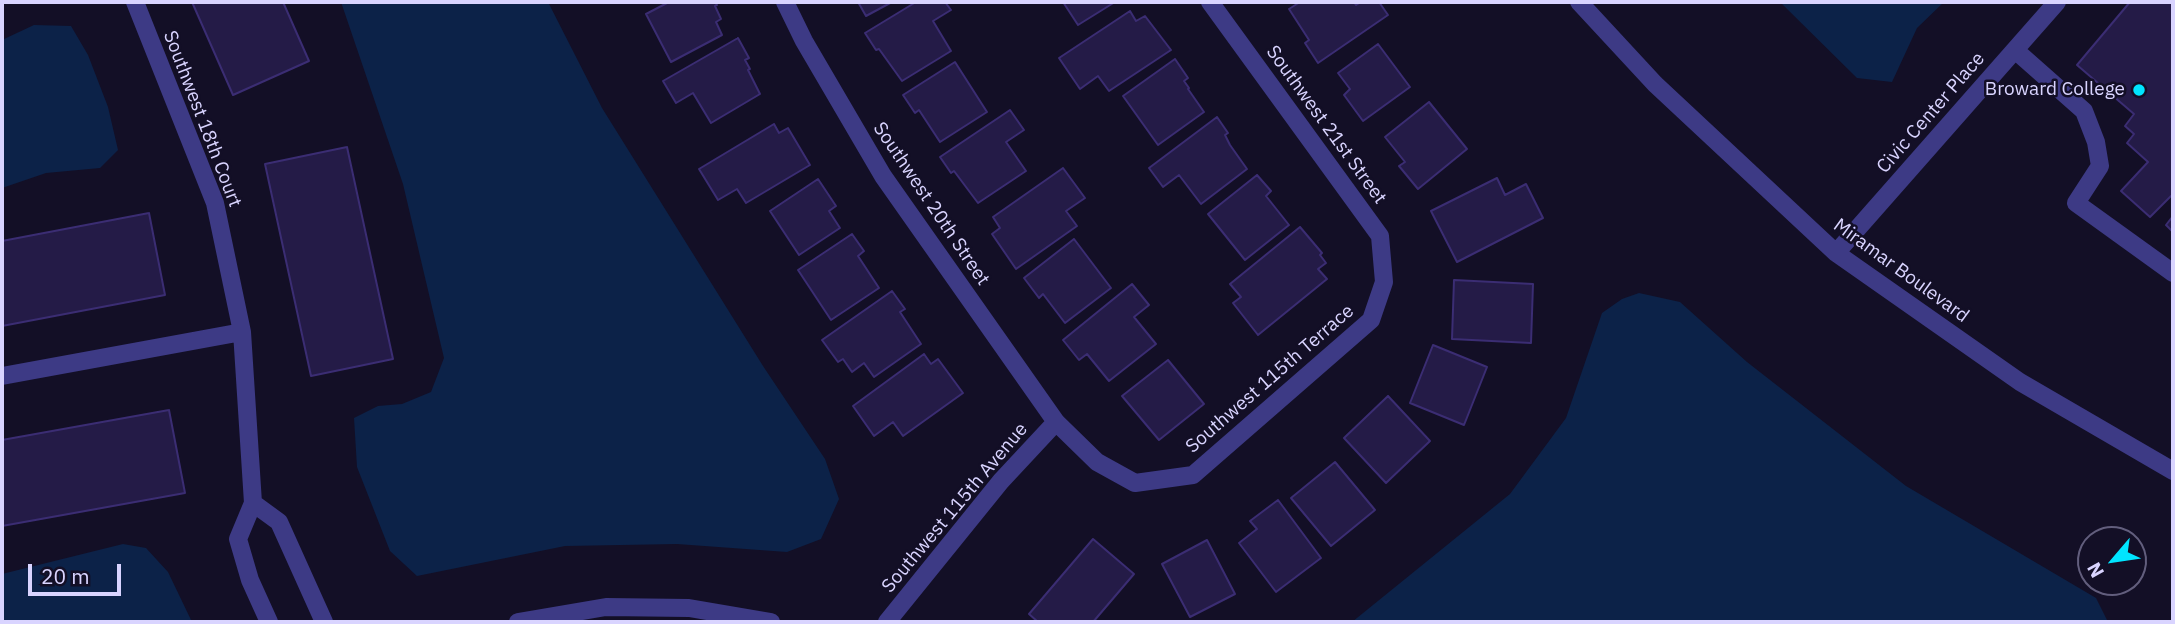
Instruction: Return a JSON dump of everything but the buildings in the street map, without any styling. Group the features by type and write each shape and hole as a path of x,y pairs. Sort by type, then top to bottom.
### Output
{"street":[{"name":"Southwest 18th Court","path":"135,2 215,203 242,331 253,503 238,538 250,580 269,622"},
{"name":"Southwest 20th Street","path":"785,2 804,41 883,176 1056,422"},
{"name":"Southwest 21st Street","path":"1210,2 1380,236 1384,282"},
{"name":"Miramar Boulevard","path":"1579,2 1655,84 1836,253 2020,382 2173,471"},
{"name":"Civic Center Place","path":"1836,253 2057,2"},
{"path":"2015,50 2084,111 2092,131 2100,166 2076,203 2173,273"},
{"name":"Southwest 115th Terrace","path":"1056,422 1097,462 1135,483 1193,475 1371,320 1384,282"},
{"path":"2,376 242,331"},
{"name":"Southwest 115th Avenue","path":"887,622 1001,481 1056,422"},
{"path":"253,503 279,522 324,622"},
{"path":"519,622 606,607 689,608 771,622"}],"water":[{"path":"341,2 548,2 602,108 763,366 825,459 839,499 821,539 787,552 677,544 565,546 417,576 390,551 357,467 354,418 378,406 402,404 431,392 444,358 403,184"},
{"path":"1780,2 1944,2 1917,28 1892,82 1857,78"},
{"path":"34,25 71,26 88,55 108,107 118,150 100,168 46,173 2,188 2,40"},
{"path":"1639,293 1680,302 1747,362 1906,486 2077,587 2077,596 2096,598 2108,622 1352,622 1510,494 1566,418 1602,313 1622,299"},
{"path":"123,544 146,548 168,572 192,622 2,622 2,574"}],"place":[{"name":"Broward College","path":"2139,90"}]}
